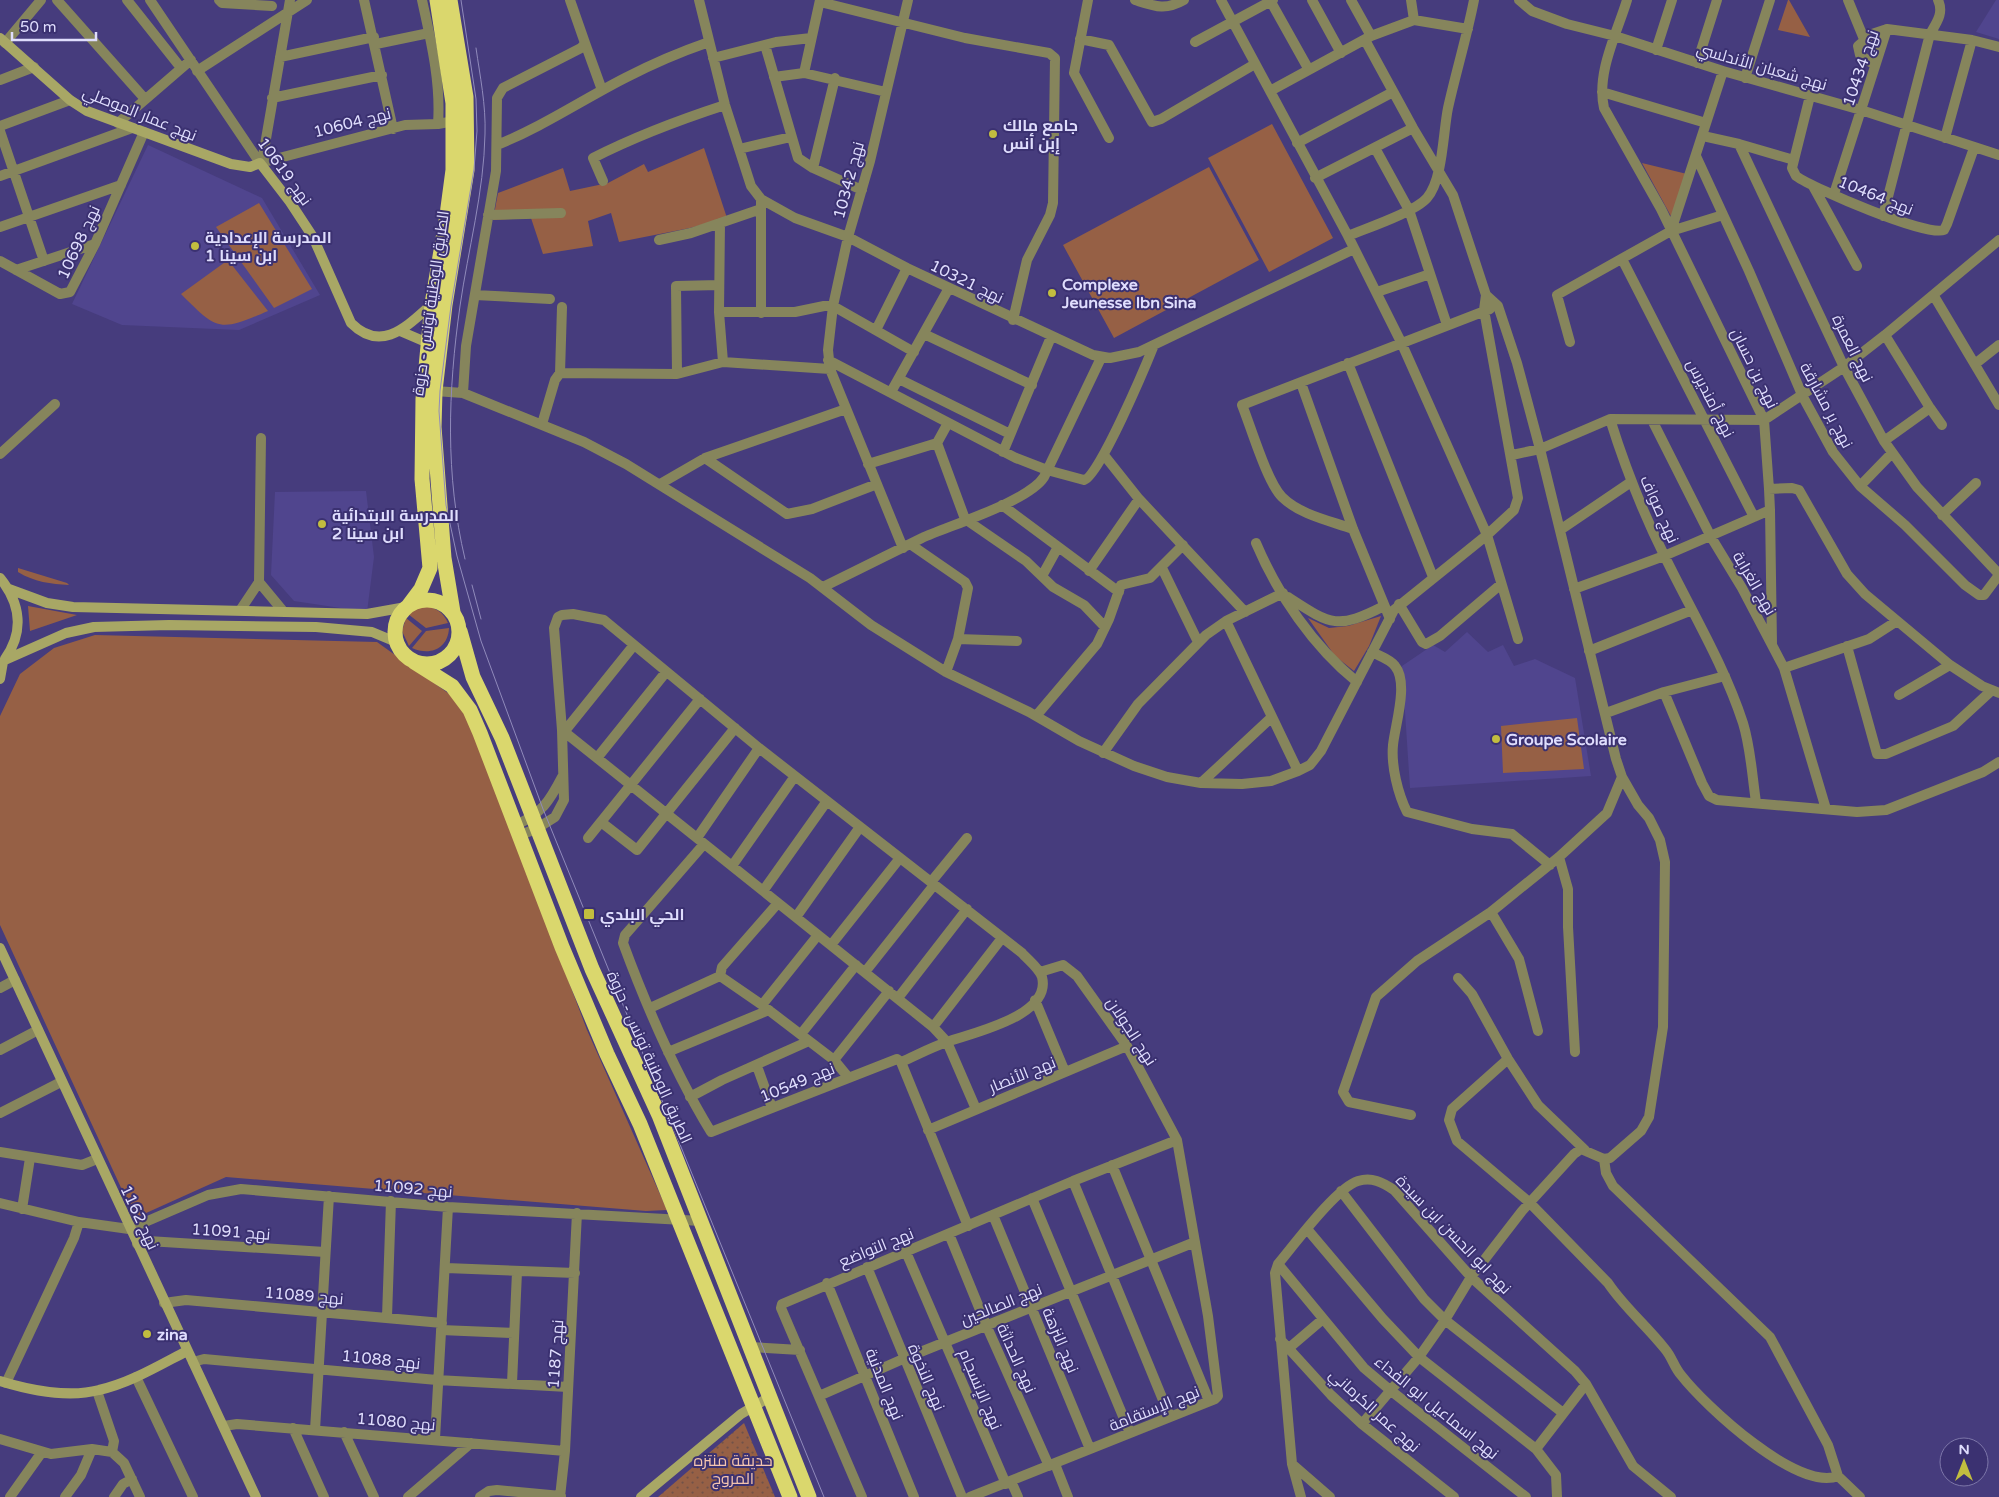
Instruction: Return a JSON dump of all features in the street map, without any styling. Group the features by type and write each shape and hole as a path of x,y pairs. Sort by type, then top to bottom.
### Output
{"highway":[{"name":"الطريق الوطنية تونس - حزوة","path":"407,606 421,589 430,568 421,443 432,304 448,216 453,170 454,121 448,66 437,0"},
{"name":"الطريق الوطنية تونس - حزوة","path":"450,0 466,97 467,170 445,305 435,391 434,446 445,566 453,612"},
{"path":"414,662 430,664 446,659 454,652 458,642 460,631 453,612 437,601 428,599 407,606 398,617 394,629 396,642 403,654 414,662 452,686 470,710 562,947 607,1054 640,1124 790,1497"},
{"name":"الطريق الوطنية تونس - حزوة","path":"460,631 473,677 502,738 592,969 659,1115 750,1347 768,1398 809,1497"}],"street":[{"path":"3,40 41,0"},
{"path":"57,0 145,99"},
{"path":"127,0 181,68"},
{"name":"نهج 10619","path":"150,0 192,60 197,71 313,237 351,323 370,336 385,336 400,331"},
{"path":"219,0 222,3 273,3 270,25"},
{"path":"261,162 290,0"},
{"path":"197,71 307,0"},
{"path":"364,0 375,40 393,129"},
{"path":"422,0 437,69 438,124"},
{"path":"570,0 602,90"},
{"path":"699,0 725,105 751,186 761,204 761,313"},
{"name":"نهج 10342","path":"829,365 828,342 833,306 848,237 862,190 908,0"},
{"path":"1088,0 1074,67 1075,76 1109,138"},
{"path":"1135,0 1161,8 1171,7 1184,0"},
{"path":"1221,0 1315,178 1348,236 1401,342 1487,535 1500,585 1518,639"},
{"path":"1312,0 1341,53"},
{"path":"435,391 463,393 584,442 660,484 823,587 871,625 946,672 1036,716 1104,753 1158,774 1221,785 1271,781 1298,771 1310,765 1321,751 1399,604 1487,535 1514,510 1518,491 1484,310 1486,295 1453,195 1393,92 1351,0"},
{"path":"1412,0 1414,20"},
{"path":"1348,236 1421,204 1430,194 1438,169 1448,109 1474,0"},
{"name":"نهج شعبان الأندلسي","path":"1519,0 1527,8 1540,14 1745,78 1861,110 1999,155"},
{"name":"نهج بن حسان","path":"1626,0 1615,36 1602,92 1608,116 1671,231 1764,420 1770,510"},
{"path":"1656,50 1672,0"},
{"path":"1697,63 1717,0"},
{"path":"1745,78 1770,0"},
{"path":"1848,0 1864,38"},
{"path":"1883,216 1930,34 1940,18 1941,11 1938,0"},
{"path":"804,72 820,1 902,23 1049,53 1055,58 1053,203 1050,215 1027,260 1014,320"},
{"path":"1195,42 1272,1 1309,70"},
{"path":"1270,91 1368,38 1414,20 1468,28"},
{"path":"1450,26 1465,41"},
{"path":"1875,65 1858,52 1858,46 1864,38 1887,29"},
{"name":"نهج 10434","path":"1834,194 1887,29 1972,40 1999,47"},
{"path":"280,57 375,40 429,33"},
{"path":"713,58 765,45 812,38"},
{"path":"1080,39 1109,45 1152,122 1161,119 1255,64"},
{"name":"نهج عمار الموصلي","path":"3,40 70,100 87,111 231,164 250,167 261,162"},
{"path":"1945,138 1972,40"},
{"path":"497,145 528,133 602,90 673,55 709,42"},
{"path":"463,393 466,346 496,171 497,98 503,88 581,48 585,43"},
{"path":"765,45 799,160 862,190"},
{"path":"118,122 192,60"},
{"path":"0,80 34,67"},
{"path":"1671,231 1723,71"},
{"path":"774,77 804,72 835,78 886,92"},
{"path":"272,98 382,75"},
{"path":"813,168 835,78"},
{"path":"1297,143 1393,92"},
{"path":"1602,92 1706,124"},
{"path":"1702,136 1794,160 1810,96"},
{"path":"0,126 70,100"},
{"path":"603,181 593,158 635,136 725,105"},
{"name":"نهج 10604","path":"261,162 320,145 405,125 438,124 454,121"},
{"path":"0,176 132,128"},
{"path":"1315,178 1413,128"},
{"path":"0,131 44,261"},
{"name":"نهج 10698","path":"0,261 60,294 67,294 74,287 95,244 144,132"},
{"path":"739,149 791,137"},
{"name":"نهج العمرة","path":"1738,144 1844,368 1884,441 1907,475 1942,515 1997,572"},
{"path":"1375,148 1409,210 1447,325"},
{"name":"نهج 10464","path":"1794,160 1793,173 1813,186 1883,216 1931,231 1944,230 1974,148"},
{"name":"نهج بر مشارقة","path":"1696,156 1803,397 1833,452 1860,486 1905,525 1965,585 1979,595 1984,594 1999,575 1997,572"},
{"path":"0,227 121,185"},
{"path":"1813,186 1856,266"},
{"path":"659,240 720,223 761,204"},
{"name":"نهج 10321","path":"761,204 848,237 1014,320 1101,358 1123,357 1154,345 1354,249"},
{"path":"488,215 561,213"},
{"path":"1570,342 1556,295 1671,231 1723,215"},
{"path":"720,223 719,312 723,362"},
{"path":"1512,455 1540,449 1610,419 1764,420 1803,397 1844,368 1934,296 1999,240"},
{"path":"16,270 95,244"},
{"name":"نهج أمنديرس","path":"1622,258 1754,517"},
{"path":"876,330 907,268"},
{"path":"1377,292 1430,274"},
{"path":"677,374 676,286 719,285"},
{"path":"891,392 949,288"},
{"path":"474,295 550,299"},
{"path":"1486,295 1498,306 1517,363 1622,777 1638,805 1649,818 1660,840 1664,862 1663,1027 1645,1125 1617,1153 1604,1159"},
{"path":"1934,296 1998,403"},
{"path":"428,343 400,331 432,304"},
{"path":"719,312 798,312 824,306 833,306 914,352"},
{"path":"1354,529 1320,518 1280,496 1242,405 1498,306"},
{"path":"542,424 555,380 560,373 562,307"},
{"path":"924,334 1032,385"},
{"path":"1885,334 1942,425"},
{"path":"1002,452 1052,337"},
{"path":"560,373 677,374 723,362 829,365 891,392 1002,452 1047,470 1087,480 1095,471 1104,455 1154,345"},
{"path":"1975,364 1999,345"},
{"path":"823,587 906,546 1031,491 1040,482 1047,470 1101,358"},
{"path":"1348,363 1433,577"},
{"path":"829,365 868,464 906,546 967,585 969,592 958,639 946,672"},
{"path":"899,379 1010,434"},
{"path":"1301,383 1354,529 1390,619"},
{"path":"0,454 54,404"},
{"path":"1884,441 1930,408"},
{"path":"660,484 705,458 846,409"},
{"name":"نهج صواف","path":"1610,419 1632,482 1664,556 1725,676 1743,724 1749,750 1756,802"},
{"name":"نهج الغرابة","path":"1652,420 1711,537 1784,668 1826,809"},
{"path":"868,464 937,444 948,423"},
{"path":"241,609 259,582 262,438"},
{"path":"937,444 966,519 1026,561 1053,587 1084,606 1105,627"},
{"path":"1860,486 1892,453"},
{"path":"1104,455 1139,499 1245,612"},
{"path":"705,458 787,514 812,509 877,484"},
{"path":"1560,530 1632,482"},
{"path":"1942,515 1976,483"},
{"path":"1769,489 1792,488 1798,490 1847,574 1865,594 1950,666 1995,692 1953,726 1886,754 1877,754 1847,646"},
{"path":"1089,571 1139,499"},
{"path":"1002,505 1119,592"},
{"path":"1574,588 1664,556 1770,510 1772,644"},
{"path":"1256,543 1265,564 1283,593 1328,657 1357,682"},
{"path":"1036,716 1097,644 1123,584 1146,580 1162,568 1183,546"},
{"path":"1042,576 1058,547"},
{"path":"1162,568 1198,642"},
{"path":"0,578 9,589 16,606 18,625 15,643 3,662 0,679"},
{"path":"259,582 283,611"},
{"path":"1399,604 1422,642 1426,644 1440,636 1500,585"},
{"path":"9,589 47,603 73,607 241,609 367,614 407,606"},
{"path":"1283,593 1313,613 1336,623 1353,620 1384,606"},
{"path":"1104,753 1138,704 1198,642 1226,620 1283,593"},
{"path":"1589,651 1692,610"},
{"path":"518,830 555,818 562,808 564,788 562,777 563,731 554,628 558,617 573,614 599,617 794,776 1022,953 1040,972 1042,986 1036,1000 1066,1072"},
{"path":"1226,620 1298,771"},
{"path":"1784,668 1869,639 1897,621"},
{"path":"3,662 66,633 94,627 169,625 334,628 372,632 396,642"},
{"path":"958,639 1017,641"},
{"path":"563,731 634,645"},
{"path":"1372,652 1396,666 1400,676 1401,701 1393,746 1394,762 1403,804 1407,812 1472,829 1512,834 1550,865"},
{"path":"1899,695 1950,666"},
{"path":"597,758 666,672"},
{"path":"1606,713 1664,692 1725,676"},
{"path":"1664,692 1693,765 1709,796 1717,800 1857,812 1892,809 1983,772 1999,762"},
{"path":"588,838 700,699"},
{"path":"1201,783 1272,717"},
{"path":"601,822 637,850 736,728"},
{"path":"563,731 934,1026 947,1042 976,1109"},
{"path":"759,748 700,841 625,936 623,943 668,1052 690,1097 722,1080 757,1066 809,1041"},
{"path":"732,866 794,776"},
{"path":"534,824 562,777"},
{"path":"1411,1115 1349,1102 1343,1092 1376,997 1417,962 1491,912 1559,857 1607,813 1622,777"},
{"path":"763,891 827,801"},
{"path":"796,917 860,827"},
{"path":"801,1034 932,884 967,838"},
{"path":"1559,857 1568,889 1568,927 1575,1052"},
{"path":"831,945 900,858"},
{"path":"720,976 722,967 778,903"},
{"path":"898,998 967,909"},
{"path":"1491,912 1519,959 1538,1031"},
{"path":"668,1052 766,1007 818,935"},
{"path":"934,1026 1002,938"},
{"name":"نهج 1162","path":"0,948 129,1229 256,1497"},
{"name":"نهج الجولان","path":"1040,972 1062,965 1071,970 1126,1046 1177,1140"},
{"path":"650,1008 720,976"},
{"path":"720,976 766,1007 834,1060 848,1077"},
{"path":"1458,978 1472,994 1508,1059 1538,1105 1585,1150 1604,1159"},
{"path":"0,988 16,980"},
{"path":"834,1060 889,991"},
{"name":"نهج 10549","path":"690,1097 711,1132 848,1077 1006,1023 1027,1009 1036,1000"},
{"path":"0,1050 38,1030"},
{"name":"نهج الأنصار","path":"928,1130 1126,1046"},
{"path":"1508,1059 1452,1109 1449,1120 1457,1141 1530,1202 1608,1283 1665,1349 1679,1374 1699,1395 1748,1439 1769,1454 1803,1472 1830,1479 1838,1476"},
{"path":"897,1061 968,1226"},
{"path":"757,1066 772,1108"},
{"path":"0,1113 61,1082"},
{"name":"نهج التواضع","path":"862,1497 781,1308 782,1304 827,1283 906,1252 1072,1181 1177,1140"},
{"name":"نهج الإستقامة","path":"972,1497 1217,1398 1218,1393 1195,1242 1177,1140"},
{"path":"1362,1424 1419,1357 1472,1277 1530,1202 1578,1150 1585,1150"},
{"path":"0,1152 82,1165 97,1159"},
{"path":"22,1209 30,1158"},
{"path":"1604,1159 1606,1173 1613,1186 1770,1337 1828,1445 1838,1476 1860,1497"},
{"path":"1112,1165 1210,1401"},
{"name":"نهج ابو الحسن ابن سيدة","path":"1278,1264 1341,1191 1356,1181 1370,1179 1382,1182 1394,1190 1472,1277 1575,1371 1586,1384 1630,1461 1671,1497"},
{"path":"1072,1181 1170,1416"},
{"name":"نهج 11092","path":"129,1229 186,1203 222,1191 241,1189 448,1207 577,1213 679,1222 701,1222"},
{"path":"1341,1191 1424,1299 1445,1320 1563,1413"},
{"path":"314,1430 329,1196"},
{"path":"1032,1198 1130,1433"},
{"path":"387,1317 391,1201"},
{"path":"0,1203 79,1222 129,1229"},
{"path":"435,1439 448,1207"},
{"name":"نهج 1187","path":"560,1497 566,1451 577,1213"},
{"name":"نهج النزهة","path":"993,1215 1090,1449"},
{"path":"79,1222 74,1238 3,1382 72,1393 97,1391 136,1377 187,1351"},
{"path":"1307,1230 1383,1319 1419,1357 1536,1450 1556,1475 1557,1497"},
{"name":"نهج الحداثة","path":"949,1234 987,1327 1068,1497"},
{"name":"نهج 11091","path":"137,1244 148,1241 325,1252"},
{"name":"نهج الصالحين","path":"819,1396 903,1359 987,1327 1195,1242"},
{"name":"نهج الإنسجام","path":"906,1252 945,1342 1009,1482 1018,1497"},
{"path":"1278,1264 1274,1282 1292,1464 1301,1497"},
{"name":"نهج اسماعيل ابو الفداء","path":"1278,1264 1364,1368 1526,1497"},
{"name":"نهج النخوة","path":"867,1267 903,1359 962,1497"},
{"path":"446,1268 575,1273"},
{"path":"512,1383 517,1272"},
{"name":"نهج المدنية","path":"827,1283 914,1497"},
{"name":"نهج 11089","path":"164,1303 186,1300 322,1311 513,1333"},
{"path":"1289,1348 1324,1319"},
{"name":"نهج عمر الكرماني","path":"1280,1339 1331,1395 1362,1424 1454,1497"},
{"path":"750,1347 800,1350"},
{"name":"نهج 11088","path":"193,1362 204,1359 437,1380 568,1387"},
{"path":"136,1377 193,1497"},
{"path":"1536,1450 1586,1384"},
{"path":"97,1391 114,1441 112,1452"},
{"path":"641,1497 753,1406 768,1398"},
{"name":"نهج 11080","path":"224,1426 237,1424 293,1428 566,1451"},
{"path":"293,1428 324,1497"},
{"path":"344,1432 374,1497"},
{"path":"0,1439 51,1454 92,1449 112,1452 124,1463 140,1497"},
{"path":"408,1497 471,1443"},
{"path":"65,1497 80,1474 92,1449"},
{"path":"10,1497 42,1452"},
{"path":"1292,1464 1330,1497"},
{"path":"114,1497 123,1484 132,1479"},
{"path":"480,1497 497,1490 560,1497"}],"shaded area":[{"path":"1996,0 1999,0 1999,39 1976,32"},
{"name":"المدرسة الإعدادية ابن سينا 1","path":"148,145 262,198 320,295 239,330 122,325 72,304"},
{"name":"المدرسة الابتدائية ابن سينا 2","path":"366,491 374,557 367,612 294,601 271,575 275,492"},
{"name":"Groupe Scolaire","path":"1467,632 1488,652 1503,645 1514,666 1535,659 1575,678 1591,776 1410,788 1402,666 1433,645 1445,652"}],"green space":[{"path":"1789,0 1810,37 1778,30"},
{"path":"1272,124 1333,238 1269,272 1208,158"},
{"path":"704,148 727,218 690,228 619,242 611,213 588,221 593,246 543,254 531,218 493,220 498,193 563,168 570,191 608,183 644,164 648,172"},
{"path":"1642,163 1687,174 1672,218"},
{"path":"1209,167 1259,260 1114,338 1063,245"},
{"path":"259,203 312,289 274,308 216,227"},
{"path":"228,260 268,311 229,325 212,321 181,294"},
{"path":"18,568 69,585 36,580 18,572"},
{"path":"28,606 77,615 30,631"},
{"path":"419,607 428,607 440,612 448,623 426,628 408,614"},
{"path":"1381,616 1369,646 1354,671 1335,656 1308,618 1329,628 1348,626"},
{"path":"406,618 422,631 409,646 402,631"},
{"path":"449,628 445,641 437,649 425,651 412,648 426,631"},
{"path":"95,635 377,642 459,701 470,721 587,1030 667,1210 646,1211 226,1177 135,1218 0,925 0,716 20,674 54,648"},
{"path":"1577,718 1584,769 1503,773 1501,726"},
{"name":"حديقة منتزه المروج","path":"744,1423 775,1497 658,1497"}],"tram line":[{"path":"461,0 476,99 477,131 474,169 451,306 439,411 446,505 457,556 481,641 543,809 824,1497"},
{"path":"465,559 454,496 450,433 456,338 479,199 484,156 485,112 476,48"},
{"path":"472,585 481,619"}],"place":[{"name":"جامع مالك إبن أنس","path":"993,134"},
{"name":"المدرسة الإعدادية ابن سينا 1","path":"195,246"},
{"name":"Complexe Jeunesse Ibn Sina","path":"1052,293"},
{"name":"المدرسة الابتدائية ابن سينا 2","path":"322,524"},
{"name":"Groupe Scolaire","path":"1496,739"},
{"name":"الحي البلدي","path":"589,914"},
{"name":"zina","path":"147,1334"}]}
